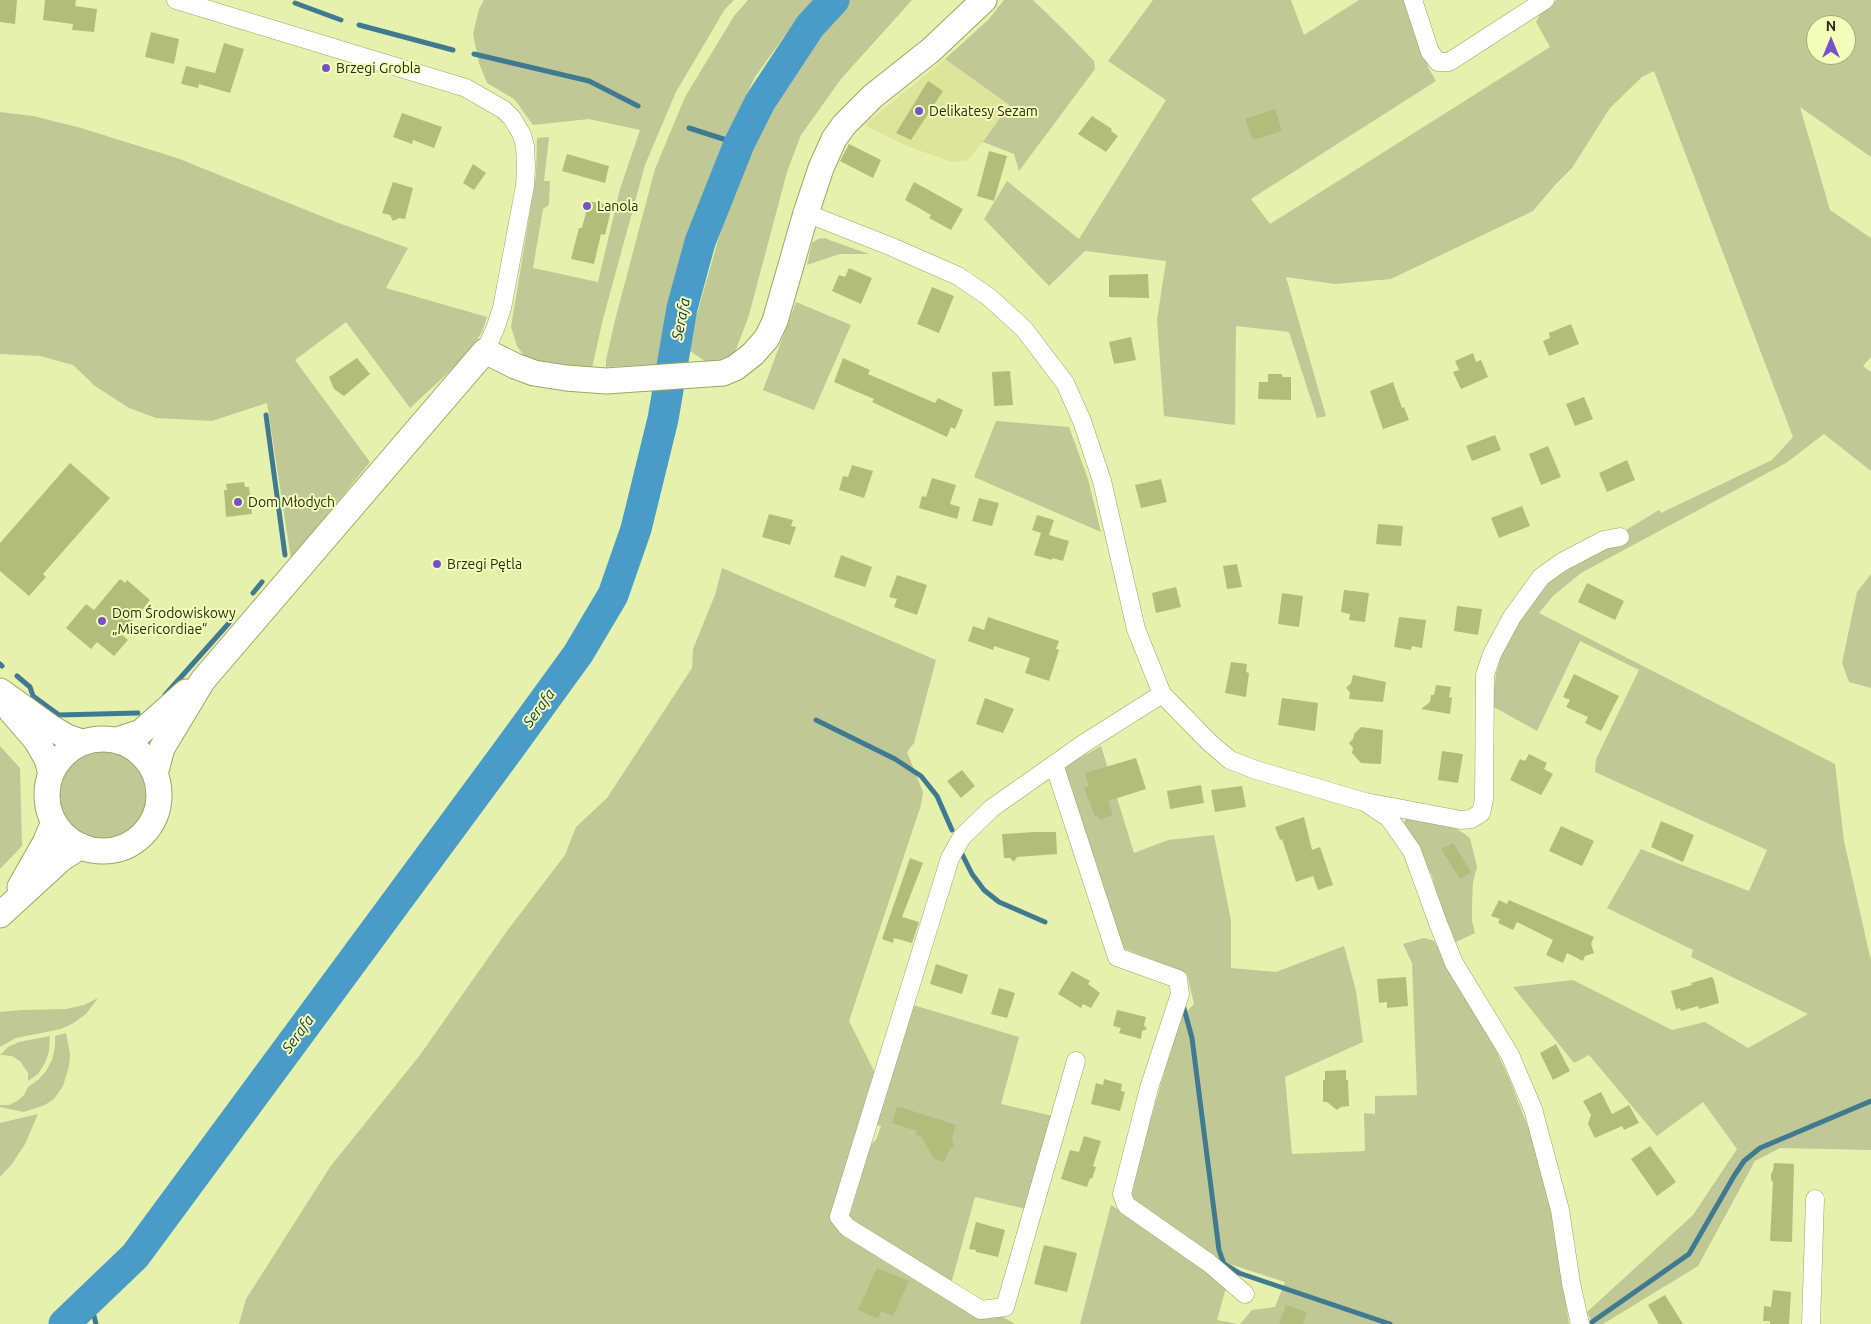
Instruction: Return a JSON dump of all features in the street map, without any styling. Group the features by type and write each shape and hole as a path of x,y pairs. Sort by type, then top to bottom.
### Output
{"street":[{"path":"155,774 162,748 203,680 485,351 502,308 525,186 526,156 522,135 512,118 504,110 466,88 176,0"},
{"path":"485,351 534,373 606,381 711,375 735,368 753,354 766,338 775,321 806,213 827,153 844,125 873,96 932,50 984,0"},
{"path":"1413,0 1430,52 1438,62 1449,62 1545,0"},
{"path":"806,213 892,247 958,276 989,297 1024,329 1065,383 1082,420 1102,481 1136,629 1162,694 1210,743 1230,760 1256,770 1365,802 1461,820 1471,818 1481,812 1484,799 1485,675 1492,654 1512,617 1541,577 1562,562 1604,540 1620,537"},
{"path":"117,740 141,732 176,700 203,680"},
{"path":"0,691 66,737 82,742"},
{"path":"1076,1061 1005,1307 981,1310 847,1227 839,1217 950,858 962,838 992,808 1054,764 1162,694"},
{"path":"0,697 36,740 47,759 51,774"},
{"path":"100,739 117,740 140,752 151,765 159,788 159,801 156,815 140,837 129,845 116,850 96,851 66,838 54,822 49,810 47,786 51,774 63,755 72,748 82,742 100,739"},
{"path":"1054,764 1117,957 1178,980 1180,994 1148,1088 1122,1194 1126,1205 1209,1263 1245,1294"},
{"path":"1365,802 1388,818 1412,851 1454,963 1510,1054 1529,1100 1560,1210 1571,1283 1580,1324"},
{"path":"4,911 46,843 54,822"},
{"path":"4,911 61,859 81,846"},
{"path":"1811,1324 1815,1199"}],"shaded area":[{"path":"484,0 734,0 725,9 676,92 645,165 603,319 592,368 556,367 527,360 517,346 511,327 536,175 537,138 549,137 544,181 550,181 549,205 543,209 533,268 598,282 620,189 640,130 589,119 533,125 514,99 487,83 479,63 473,34 479,9"},
{"path":"748,0 814,0 796,20 755,77 722,145 680,265 665,364 606,367 615,320 655,169 685,97 734,16"},
{"path":"845,0 912,0 841,79 801,135 787,172 749,315 734,355 711,365 687,349 735,181 779,96 825,21"},
{"path":"1004,0 1033,0 1094,61 1095,69 1019,171 1014,154 983,142 1009,105 945,59 988,20"},
{"path":"1153,0 1291,0 1304,35 1359,0 1407,0 1428,67 1436,81 1251,199 1270,224 1550,47 1536,22 1543,8 1557,0 1871,0 1871,157 1800,107 1830,210 1871,238 1871,357 1863,366 1871,372 1871,471 1824,434 1786,463 1581,573 1553,596 1539,613 1835,764 1844,841 1871,961 1871,1150 1780,1148 1755,1161 1698,1266 1603,1324 1593,1324 1587,1312 1693,1215 1737,1149 1703,1102 1657,1136 1589,1055 1574,1063 1513,987 1573,980 1672,1030 1705,1022 1748,1048 1808,1014 1691,957 1693,950 1607,908 1641,849 1749,891 1767,850 1595,772 1596,759 1639,670 1580,641 1537,731 1492,706 1496,674 1505,643 1526,609 1560,570 1614,543 1626,530 1659,510 1661,513 1772,460 1793,437 1654,71 1642,77 1610,108 1572,168 1533,211 1391,279 1335,284 1286,277 1326,416 1317,418 1289,332 1236,326 1235,425 1164,416 1157,320 1166,261 1085,251 1049,286 984,219 1007,181 1079,239 1166,100 1108,61"},
{"path":"945,59 1009,106 968,160 952,162 907,146 864,125"},
{"path":"0,112 33,116 81,128 177,158 336,222 408,248 386,288 487,317 482,332 464,358 410,408 346,322 295,360 370,462 291,559 267,403 212,421 156,418 129,408 95,386 73,365 40,356 0,354"},
{"path":"825,238 869,254 840,254 807,265 812,243 818,239"},
{"path":"796,302 851,325 814,410 763,390"},
{"path":"996,421 1069,427 1088,479 1101,532 974,477"},
{"path":"722,568 936,660 914,743 907,752 923,792 921,805 849,1021 878,1079 835,1214 845,1237 959,1307 978,1316 1003,1317 1015,1324 239,1324 246,1299 330,1167 420,1055 507,931 565,855 576,827 607,798 692,668 693,649 715,595"},
{"path":"1871,574 1871,688 1849,682 1842,663 1857,592"},
{"path":"0,746 20,768 22,846 0,869"},
{"path":"1101,746 1134,853 1168,840 1214,835 1231,920 1231,968 1276,972 1344,946 1356,991 1363,1042 1285,1077 1292,1154 1365,1151 1364,1113 1375,1114 1375,1096 1417,1095 1412,963 1403,944 1424,938 1434,941 1484,1025 1509,1078 1538,1153 1553,1219 1569,1324 1240,1324 1252,1310 1275,1307 1285,1282 1217,1260 1145,1211 1132,1197 1133,1179 1180,1019 1194,1004 1187,974 1120,947 1063,767"},
{"path":"104,747 122,750 137,761 148,776 151,794 148,812 137,827 122,838 104,841 86,838 71,827 60,812 57,794 60,776 71,761 86,750"},
{"path":"1407,817 1456,828 1470,838 1477,867 1473,882 1472,904 1472,921 1475,933 1452,944 1432,876 1404,822"},
{"path":"98,998 86,1014 72,1024 61,1029 16,1038 0,1047 0,1012 66,1009 84,1005"},
{"path":"910,1004 1019,1037 1001,1104 1053,1116 1026,1209 975,1197 951,1284 849,1218 869,1146 876,1140 881,1126 877,1125 877,1122"},
{"path":"66,1033 70,1054 69,1066 63,1086 54,1099 45,1105 24,1112 0,1107 0,1105 9,1105 17,1101 24,1095 28,1087 39,1079 52,1060 55,1036"},
{"path":"50,1036 49,1051 45,1063 38,1074 28,1081 28,1073 20,1061 12,1056 0,1055 8,1047 19,1042"},
{"path":"38,1114 25,1144 12,1164 0,1177 0,1123"},
{"path":"1111,1205 1179,1250 1226,1288 1217,1320 1238,1324 1080,1324"}],"building":[{"path":"0,0 17,0 15,24 0,22"},
{"path":"45,0 76,0 75,6 97,9 94,32 72,30 73,24 43,20"},
{"path":"151,32 179,39 174,64 145,57"},
{"path":"224,43 244,49 230,93 199,84 198,88 181,84 186,66 215,73"},
{"name":"Delikatesy Sezam","path":"928,81 943,91 911,140 896,133"},
{"path":"1275,109 1282,131 1253,140 1245,119"},
{"path":"402,113 442,127 434,148 413,140 412,144 393,137"},
{"path":"1092,116 1112,129 1111,131 1118,136 1106,152 1078,134"},
{"path":"849,144 881,160 873,178 840,161"},
{"path":"989,151 1007,156 994,201 977,196"},
{"path":"567,154 609,166 605,183 562,171"},
{"path":"473,164 486,173 474,190 463,183"},
{"path":"393,182 413,188 405,219 399,218 393,221 390,215 382,213"},
{"path":"914,182 963,209 951,230 929,218 931,215 905,200"},
{"path":"589,201 612,206 605,235 601,234 594,264 571,259 579,228 582,228"},
{"path":"849,268 872,278 861,304 832,291 839,275 845,277"},
{"path":"1148,274 1149,298 1109,297 1109,275"},
{"path":"932,287 954,296 939,333 917,324"},
{"path":"1571,324 1579,344 1549,356 1543,341 1550,338 1549,333"},
{"path":"1131,337 1136,360 1114,364 1109,342"},
{"path":"1473,353 1476,362 1481,360 1488,377 1461,389 1453,372 1459,370 1455,361"},
{"path":"357,358 370,374 344,396 334,389 329,377"},
{"path":"843,358 870,370 868,374 935,403 938,398 963,410 955,429 951,427 947,437 872,402 874,399 834,382"},
{"path":"1010,371 1013,405 994,406 992,372"},
{"path":"1268,374 1282,374 1282,377 1291,377 1291,400 1258,399 1259,382 1268,382"},
{"path":"1393,382 1402,408 1404,407 1409,420 1383,429 1370,391"},
{"path":"1584,397 1593,419 1575,426 1566,404"},
{"path":"1495,435 1501,450 1472,461 1466,446"},
{"path":"1548,446 1561,477 1541,485 1529,454"},
{"path":"1627,460 1635,480 1607,492 1599,473"},
{"path":"70,463 110,498 43,574 46,577 29,596 0,571 0,543"},
{"path":"852,465 873,471 864,498 839,490 843,476 848,477"},
{"path":"932,478 956,485 950,504 960,507 957,519 919,508 922,496 926,497"},
{"path":"1161,479 1167,502 1141,508 1135,485"},
{"name":"Dom Młodych","path":"244,482 245,487 249,487 252,514 226,517 224,490 227,490 226,484"},
{"path":"979,498 999,503 992,526 972,521"},
{"path":"1522,506 1530,526 1499,538 1491,518"},
{"path":"769,514 793,520 791,526 796,527 790,545 762,537"},
{"path":"1037,515 1054,520 1049,535 1069,541 1063,561 1034,555 1041,533 1032,530"},
{"path":"1378,524 1403,526 1401,546 1376,544"},
{"path":"841,555 872,567 865,587 834,577"},
{"path":"1237,564 1242,587 1227,589 1223,566"},
{"path":"897,575 927,585 917,615 894,607 897,599 889,597"},
{"name":"Dom Środowiskowy „Misericordiae”","path":"120,579 125,583 127,580 150,600 121,634 128,640 114,656 97,642 91,649 66,628 86,604 94,610"},
{"path":"1587,583 1624,601 1615,620 1578,602"},
{"path":"1176,587 1181,607 1156,613 1152,593"},
{"path":"1344,590 1369,593 1365,622 1349,620 1350,614 1341,612"},
{"path":"1282,593 1303,596 1299,627 1278,624"},
{"path":"1457,606 1482,609 1478,635 1454,631"},
{"path":"988,617 1059,641 1056,649 1059,650 1049,681 1025,673 1030,658 994,646 993,650 968,641 973,626 984,630"},
{"path":"1399,617 1426,620 1422,648 1412,646 1411,650 1394,647"},
{"path":"1231,662 1247,664 1246,672 1249,673 1246,697 1225,693"},
{"path":"1574,674 1619,696 1601,731 1585,723 1588,717 1566,707 1570,700 1563,697"},
{"path":"1353,675 1386,682 1383,702 1349,699 1350,692 1346,688 1351,683"},
{"path":"1436,685 1451,687 1449,697 1452,698 1450,714 1421,709 1430,702"},
{"path":"985,698 1014,709 1003,733 976,724"},
{"path":"1282,698 1318,703 1315,731 1278,725"},
{"path":"1361,727 1383,730 1381,764 1361,763 1352,753 1353,748 1349,743"},
{"path":"1442,751 1463,754 1458,783 1438,780"},
{"path":"1529,754 1547,763 1544,769 1553,774 1541,795 1510,780 1520,759 1525,761"},
{"path":"1136,758 1146,789 1108,801 1113,815 1100,820 1098,816 1095,817 1084,788 1089,786 1085,773"},
{"path":"962,770 975,786 961,798 947,781"},
{"path":"1201,785 1204,803 1170,809 1167,791"},
{"path":"1242,786 1246,807 1215,812 1211,790"},
{"path":"1304,817 1312,850 1320,847 1333,885 1318,890 1313,876 1296,882 1282,839 1280,840 1275,827"},
{"path":"1661,821 1694,835 1683,862 1651,847"},
{"path":"1561,826 1594,841 1582,866 1549,851"},
{"path":"1056,832 1057,854 1017,857 1014,862 1010,858 1004,858 1002,834"},
{"path":"1453,843 1471,872 1460,879 1441,849"},
{"path":"910,858 923,863 902,917 919,922 912,943 894,938 893,943 882,939"},
{"path":"1499,900 1507,904 1509,900 1594,937 1591,944 1594,953 1585,956 1583,961 1567,953 1563,963 1546,955 1553,940 1517,922 1513,930 1498,923 1500,919 1491,916"},
{"path":"936,964 968,975 962,994 930,984"},
{"path":"1072,971 1090,981 1088,984 1100,993 1091,1008 1083,1004 1081,1008 1058,994"},
{"path":"1406,977 1408,1006 1387,1008 1387,1002 1379,1003 1377,979"},
{"path":"1712,977 1719,1003 1699,1009 1698,1006 1681,1011 1680,1008 1676,1009 1671,991"},
{"path":"999,988 1015,993 1007,1018 991,1014"},
{"path":"1117,1010 1146,1017 1144,1025 1147,1029 1142,1031 1141,1039 1119,1033 1121,1028 1113,1026"},
{"path":"1556,1044 1570,1071 1553,1080 1540,1053"},
{"path":"1346,1070 1349,1106 1341,1107 1337,1110 1327,1102 1323,1102 1325,1071"},
{"path":"1104,1079 1122,1084 1121,1091 1125,1092 1120,1111 1091,1104 1096,1083 1103,1085"},
{"path":"1601,1092 1612,1114 1629,1105 1639,1123 1624,1130 1622,1126 1595,1138 1588,1124 1591,1115 1583,1101"},
{"path":"897,1106 956,1125 952,1138 954,1147 950,1149 944,1162 934,1159 921,1136 916,1135 917,1131 892,1123"},
{"path":"1084,1136 1101,1141 1093,1166 1096,1167 1087,1187 1061,1179 1070,1150 1079,1152"},
{"path":"1650,1146 1676,1182 1657,1196 1631,1159"},
{"path":"1774,1163 1794,1164 1792,1242 1770,1241 1773,1182 1771,1174"},
{"path":"976,1222 1005,1230 998,1257 969,1249"},
{"path":"1044,1245 1077,1253 1067,1292 1034,1284"},
{"path":"877,1268 909,1281 893,1316 881,1311 878,1319 858,1310"},
{"path":"1773,1290 1791,1292 1789,1324 1770,1324 1770,1321 1763,1321 1764,1306 1771,1307"},
{"path":"1665,1295 1683,1324 1659,1324 1648,1305"},
{"path":"1286,1305 1307,1312 1303,1324 1279,1324"}],"waterway":[{"name":"Serafa","path":"64,1324 135,1256 578,654 613,595 636,529 663,419 682,308 700,242 739,144 760,102 810,26 834,0"},
{"path":"295,3 341,20"},
{"path":"359,25 453,50"},
{"path":"474,54 589,81 638,106"},
{"path":"689,128 739,144"},
{"path":"266,415 285,555"},
{"path":"253,593 262,582"},
{"path":"165,695 229,623"},
{"path":"17,676 30,687 33,696 59,715 138,713"},
{"path":"816,720 895,759 921,776 937,796 952,830"},
{"path":"962,854 972,874 984,890 999,902 1045,922"},
{"path":"1183,1005 1192,1038 1219,1250 1224,1264 1239,1273 1390,1324"},
{"path":"1592,1322 1689,1254 1744,1161 1760,1148 1871,1101"},
{"path":"90,1300 96,1324"}],"place":[{"name":"Brzegi Grobla","path":"326,68"},
{"name":"Delikatesy Sezam","path":"919,111"},
{"name":"Lanola","path":"587,206"},
{"name":"Dom Młodych","path":"238,502"},
{"name":"Brzegi Pętla","path":"437,564"},
{"name":"Dom Środowiskowy „Misericordiae”","path":"102,621"}]}
